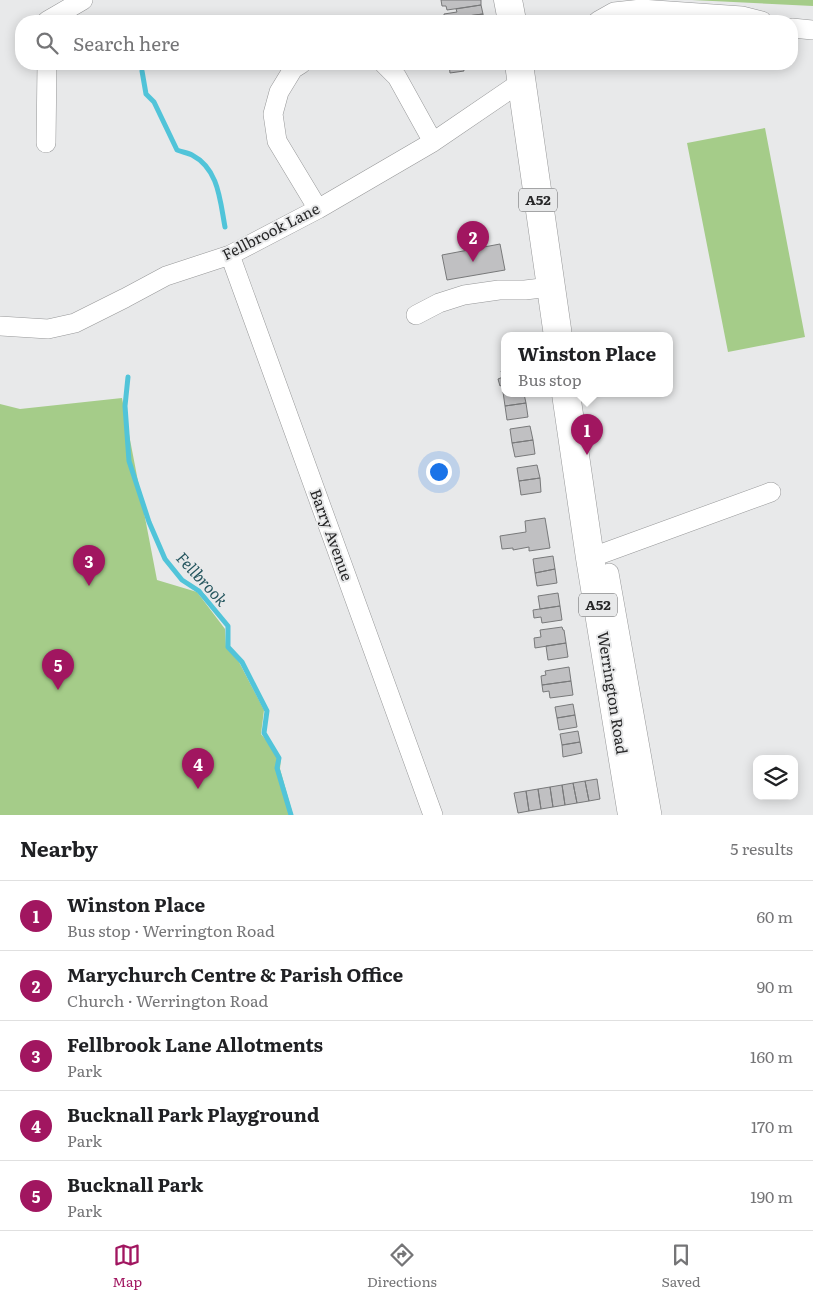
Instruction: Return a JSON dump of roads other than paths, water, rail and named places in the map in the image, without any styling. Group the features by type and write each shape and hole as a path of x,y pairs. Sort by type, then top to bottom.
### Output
{"highway":[{"path":"508,0 511,15"},
{"name":"A52","path":"520,70 557,332"},
{"name":"Werrington Road","path":"567,397 600,565 634,767 632,815"}],"street":[{"path":"57,15 82,0"},
{"path":"609,15 614,12 641,9 728,15"},
{"path":"798,29 813,30"},
{"path":"46,143 47,70"},
{"path":"292,70 279,92 273,114 277,141 318,209"},
{"path":"390,70 397,77 433,142"},
{"name":"Fellbrook Lane","path":"0,326 48,330 75,324 166,276 230,254 318,209 433,142 518,70"},
{"name":"Barry Avenue","path":"230,254 434,815"},
{"path":"416,315 439,303 464,294 550,287"},
{"path":"600,565 771,492"},
{"path":"634,767 652,815"}],"waterway":[{"name":"Fellbrook","path":"142,71 146,94 154,102 177,150 192,155 201,161 213,177 217,186 225,227"},
{"name":"Fellbrook","path":"128,377 125,406 129,461 149,522 165,559 182,580 199,591 228,626 228,647 242,662 267,711 264,733 279,758 277,768 291,815"}],"place":[{"name":"Marychurch Centre & Parish Office","path":"473,262"},
{"name":"Winston Place","path":"587,455"},
{"name":"Fellbrook Lane Allotments","path":"89,586"},
{"name":"Bucknall Park","path":"58,690"},
{"name":"Bucknall Park Playground","path":"198,789"}]}
